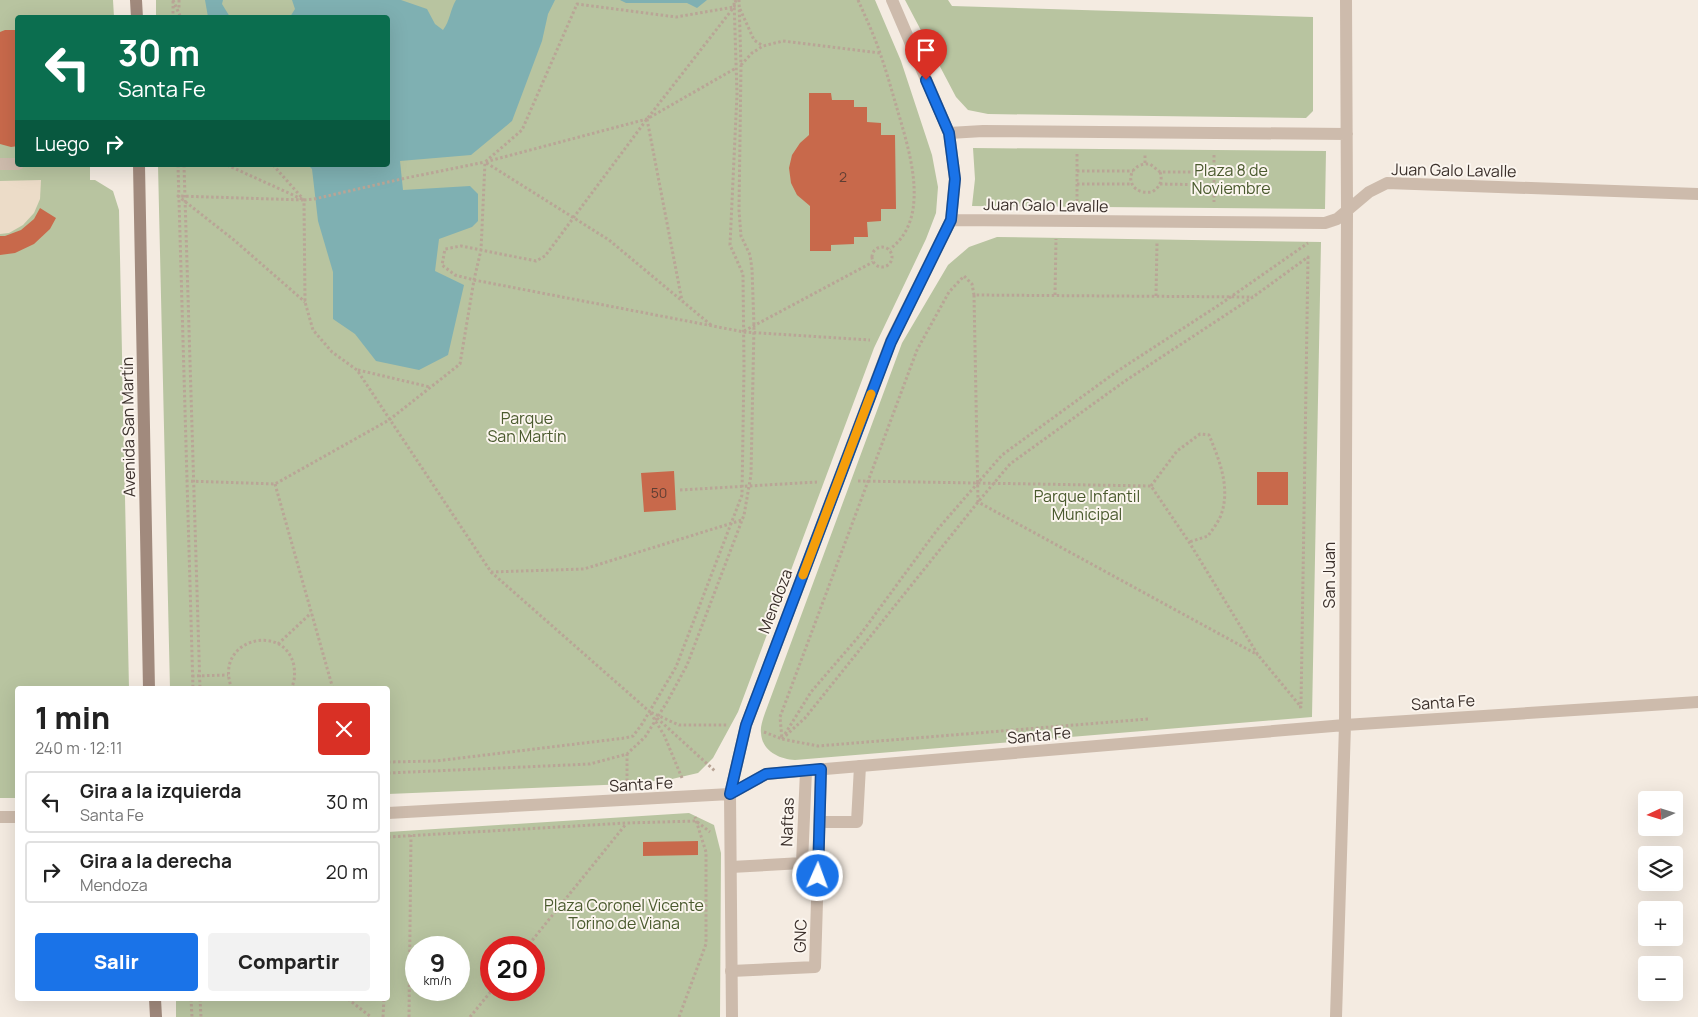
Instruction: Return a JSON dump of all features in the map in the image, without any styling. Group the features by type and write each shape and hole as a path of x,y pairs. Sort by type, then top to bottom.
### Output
{"main road":[{"path":"136,0 137,15"},
{"name":"Avenida San Martín","path":"139,167 149,686"},
{"path":"155,1001 156,1017"}],"street":[{"path":"892,0 949,133 955,179 951,220"},
{"name":"San Juan","path":"1336,1017 1345,725 1346,0"},
{"path":"949,133 983,131 1347,134"},
{"path":"0,164 15,164"},
{"name":"Juan Galo Lavalle","path":"951,220 1326,224 1337,219 1370,192 1387,183 1698,194"},
{"name":"Mendoza","path":"732,1017 731,791 746,725 891,342 951,220"},
{"name":"Santa Fe","path":"390,813 691,798 731,791 766,774 1345,725 1698,702"},
{"path":"820,822 857,822 860,766"},
{"name":"GNC","path":"732,971 815,967 821,769"},
{"name":"Naftas","path":"731,867 802,863 806,771"},
{"path":"0,817 15,818"}],"path":[{"path":"173,0 180,15"},
{"path":"173,0 173,15"},
{"path":"179,0 180,15"},
{"path":"390,762 436,761 633,736 650,712 676,667 742,495 743,274 730,245 736,94 734,7 736,0"},
{"path":"736,0 754,40 763,46"},
{"path":"858,0 880,53 911,157 914,184 912,210 906,229 896,245 890,250"},
{"path":"186,481 275,484 389,420 460,364 481,250 485,162 522,130 577,4 676,17 734,7 739,8"},
{"path":"734,7 647,119 545,256 536,261 461,246 445,250 442,265 455,275 474,280 744,332 891,342"},
{"path":"390,773 590,764 628,754 645,737 687,665 742,519 751,475 754,326 752,269 750,255 741,236 739,210 741,66 739,8"},
{"path":"178,196 314,199 485,162 647,119 741,66 752,53 763,46 784,41 880,53"},
{"path":"647,119 682,302"},
{"path":"1077,154 1077,201"},
{"path":"1145,154 1145,163"},
{"path":"1214,155 1214,202"},
{"path":"485,162 609,240 711,326"},
{"path":"1145,163 1155,166 1160,172 1160,184 1152,192 1138,191 1132,184 1133,172 1137,166 1145,163"},
{"path":"178,167 193,686"},
{"path":"184,167 200,686"},
{"path":"231,167 304,200"},
{"path":"275,167 304,200 305,302 313,330 332,352 358,370 430,387"},
{"path":"1077,171 1133,172"},
{"path":"1160,172 1214,172"},
{"path":"1077,184 1132,184"},
{"path":"1160,184 1214,185"},
{"path":"178,196 305,302"},
{"path":"1055,296 1056,221"},
{"path":"1156,296 1157,222"},
{"path":"782,739 812,692 860,635 936,530 1002,455 1116,372 1232,296 1321,233 1326,224"},
{"path":"882,247 890,250 893,259 889,265 879,267 873,262 872,257 876,249 882,247"},
{"path":"782,739 805,718 1010,464 1125,381 1254,297 1308,257 1301,707"},
{"path":"744,332 873,262"},
{"path":"782,739 780,717 917,350 950,292 964,276 972,284 974,295 978,502"},
{"path":"974,295 1254,297"},
{"path":"358,370 389,420 491,572 657,718 731,791"},
{"path":"1151,486 1177,451 1200,434 1209,436 1221,464 1225,489 1222,513 1208,536 1188,542"},
{"path":"680,490 838,480 1151,486"},
{"path":"275,484 332,686"},
{"path":"1151,486 1258,655 1301,707"},
{"path":"978,502 1258,655"},
{"path":"491,572 584,569 742,519"},
{"path":"278,644 311,613"},
{"path":"231,686 228,675 231,658 238,649 247,643 269,640 278,644 293,661 295,672 292,686"},
{"path":"192,676 228,675"},
{"path":"1292,708 1301,707"},
{"path":"657,718 679,725 746,725 782,739 818,746 1154,719"},
{"path":"657,718 691,798 706,852 706,944 679,1017"},
{"path":"536,936 626,824 628,754"},
{"path":"409,1017 412,812"},
{"path":"390,837 696,821 711,833"},
{"path":"191,1001 192,1017"},
{"path":"200,1001 201,1017"},
{"path":"351,1001 371,1017"},
{"path":"383,1017 384,1001"},
{"path":"470,1017 483,1001"}],"green space":[{"path":"0,0 113,0 114,15 15,15 15,167 90,167 90,180 95,180 113,191 119,210 129,686 15,686 15,798 0,798"},
{"name":"Parque San Martín","path":"156,0 875,0 901,61 932,155 938,187 936,213 926,239 874,348 738,712 713,758 698,773 672,779 628,784 390,794 390,686 170,686 158,167 390,167 390,15 156,15"},
{"path":"905,0 948,0 952,6 1313,17 1313,111 1306,118 988,114 968,110 956,97"},
{"name":"Plaza 8 de Noviembre","path":"973,148 1326,151 1325,209 972,206 975,179"},
{"name":"Parque Infantil Municipal","path":"997,237 1321,242 1312,717 795,760 777,756 764,745 761,731 765,713 902,343 948,265 969,247"},
{"name":"Plaza Coronel Vicente Torino de Viana","path":"689,813 714,825 721,853 720,1017 176,1017 176,1001 390,1001 390,832"}],"shaded area":[{"path":"41,180 40,199 34,213 23,225 9,233 0,234 0,181"}],"water":[{"path":"205,0 223,0 222,4 229,15 208,15"},
{"path":"292,0 401,0 427,9 435,24 443,30 456,0 555,0 548,14 542,41 512,121 471,155 400,161 403,190 470,186 478,194 478,221 472,227 439,239 435,271 464,285 448,355 419,370 376,361 355,334 333,319 333,272 318,221 312,169 310,167 390,167 390,15 291,15 295,9"},
{"path":"620,0 707,0 697,8 687,3 626,3"}],"building":[{"path":"15,30 15,146 11,147 0,144 0,32"},
{"path":"809,93 831,93 832,100 854,100 854,107 867,107 867,122 881,123 881,135 895,135 896,209 881,209 881,221 867,222 868,237 854,237 854,244 831,245 831,251 810,251 810,206 797,195 791,183 789,168 792,155 800,143 809,135"},
{"path":"40,208 56,218 50,229 34,244 15,253 0,255 0,236 21,230 34,219"},
{"path":"674,471 676,510 644,512 641,473"},
{"path":"1257,472 1288,472 1288,505 1257,505"},
{"path":"698,841 698,855 643,856 643,842"}],"slow traffic":[{"path":"803,575 871,394"}],"route":[{"path":"818,876 821,769 766,774 730,794 746,725 891,342 951,220 955,179 949,133 926,80"}]}
